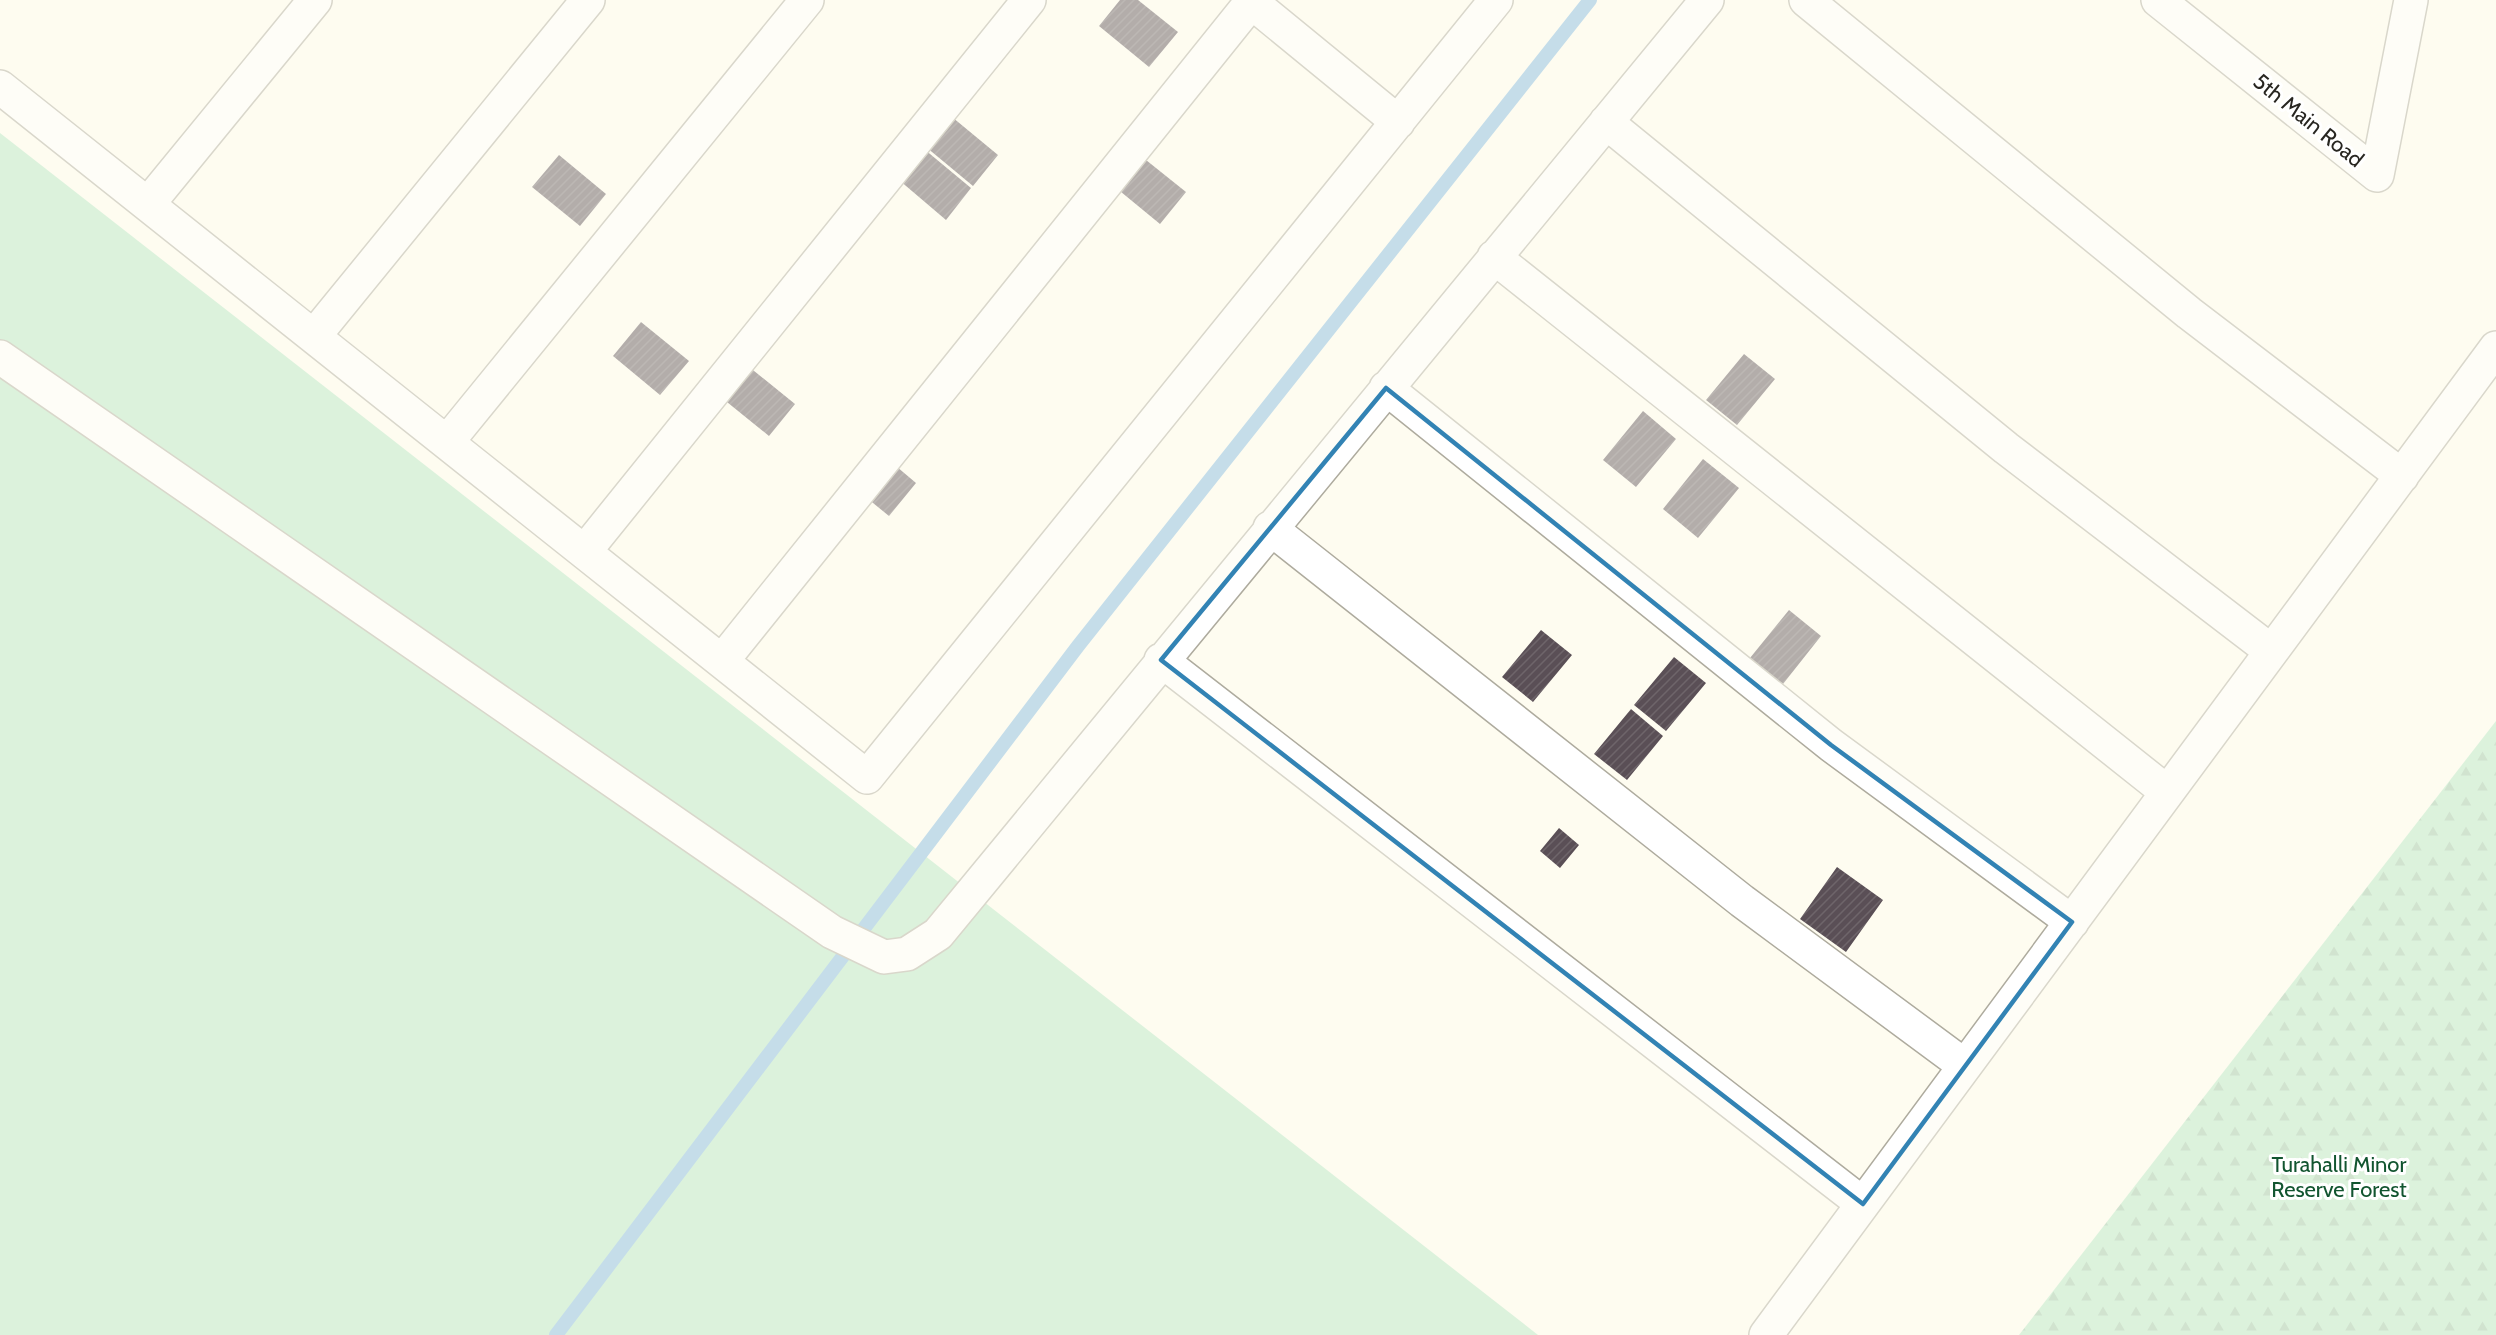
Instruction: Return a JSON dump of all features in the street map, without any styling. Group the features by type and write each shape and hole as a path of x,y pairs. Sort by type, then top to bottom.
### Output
{"street":[{"path":"148,204 315,0"},
{"path":"314,336 588,0"},
{"path":"447,442 807,0"},
{"path":"585,551 1029,0"},
{"path":"0,87 867,777 1496,0"},
{"path":"0,357 832,932 884,957 908,954 938,934 1161,660 1707,0"},
{"path":"1806,0 2189,313 2402,476"},
{"name":"5th Main Road","path":"2158,0 2377,175 2411,0"},
{"path":"722,661 1251,1 1398,122"},
{"path":"1606,122 2006,448 2271,651"},
{"path":"1494,257 2167,792"},
{"path":"1766,1335 2496,348"},
{"path":"1386,388 1831,745 2072,922"},
{"path":"1270,528 1742,901 1965,1066"},
{"path":"1161,660 1863,1204"}],"highlighted area":[{"path":"1386,388 1831,745 2072,922 1863,1204 1161,660"}],"green space":[{"path":"0,133 1538,1335 0,1335"},
{"name":"Turahalli Minor Reserve Forest","path":"2496,721 2496,1335 2019,1335"}],"building":[{"path":"1120,0 1138,0 1178,32 1149,67 1099,26"},
{"path":"952,117 998,155 973,186 926,147"},
{"path":"924,149 971,188 946,220 899,180"},
{"path":"559,155 606,194 580,226 532,187"},
{"path":"1141,156 1186,192 1160,224 1115,187"},
{"path":"641,322 689,361 660,395 613,356"},
{"path":"1744,354 1775,379 1737,425 1706,400"},
{"path":"748,366 795,404 769,436 722,398"},
{"path":"1643,411 1676,439 1636,487 1603,460"},
{"path":"1703,459 1739,488 1698,538 1663,509"},
{"path":"890,461 916,483 889,516 862,494"},
{"path":"1789,610 1821,636 1783,684 1750,658"},
{"path":"1541,630 1572,655 1533,702 1502,677"},
{"path":"1674,657 1706,683 1666,731 1634,705"},
{"path":"1631,709 1663,736 1627,780 1594,754"},
{"path":"1559,828 1579,845 1560,868 1540,851"},
{"path":"1837,867 1883,900 1846,952 1800,919"}],"waterway":[{"path":"556,1335 1078,646 1590,0"}]}
